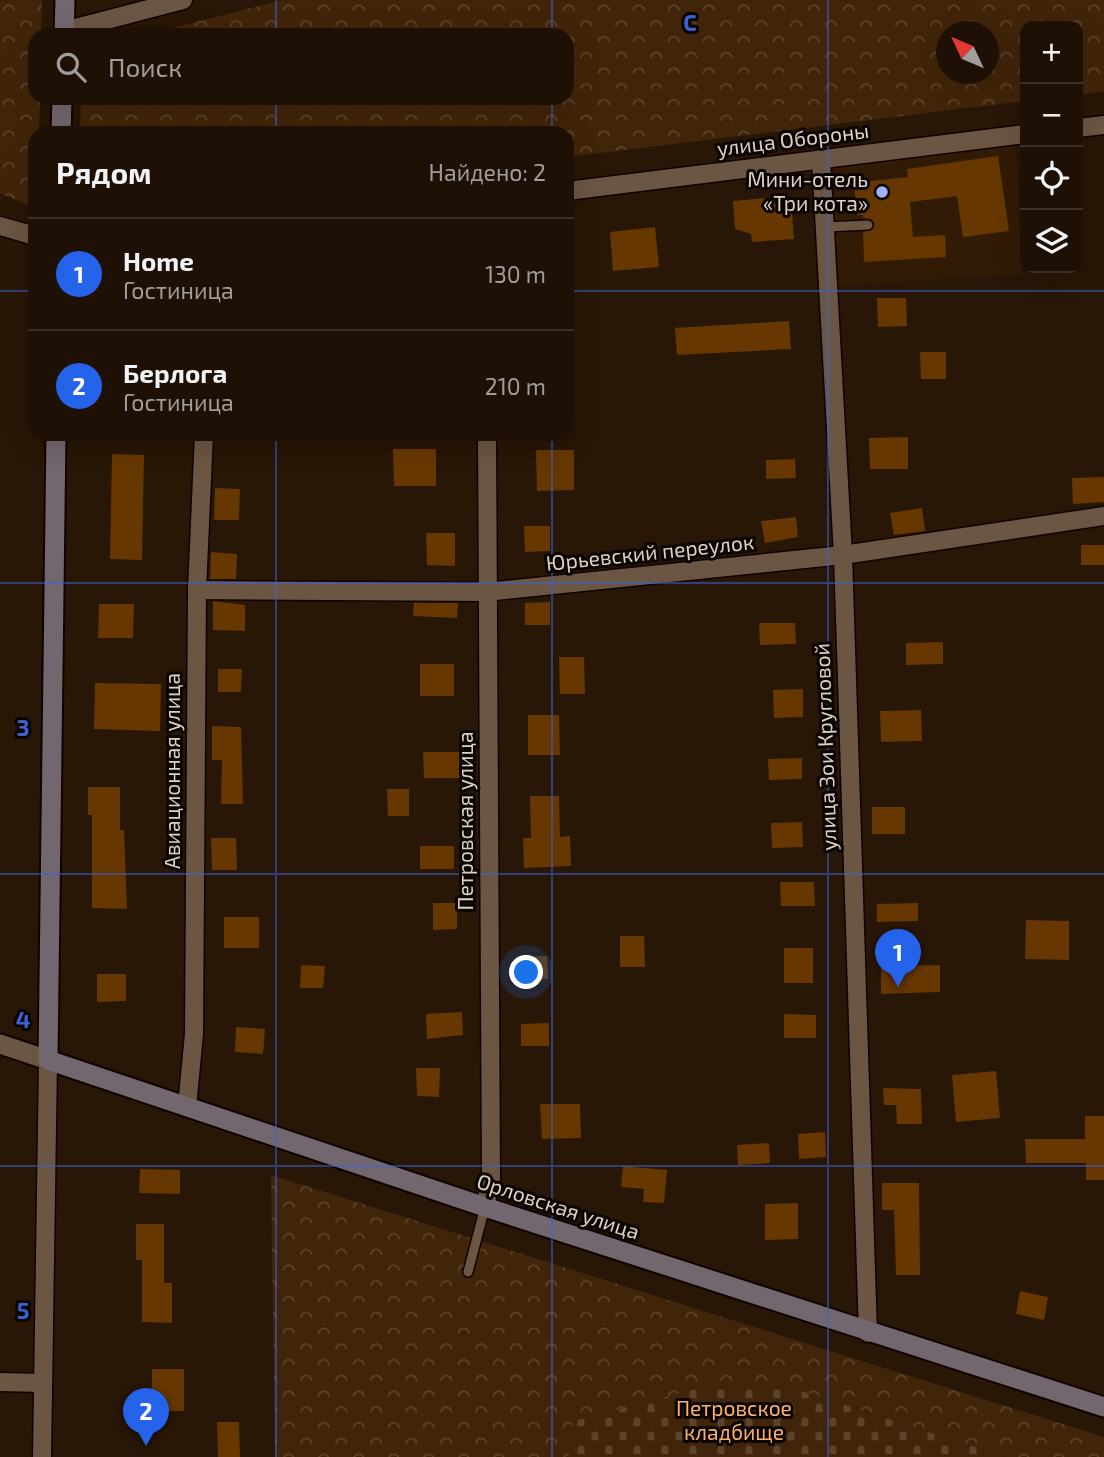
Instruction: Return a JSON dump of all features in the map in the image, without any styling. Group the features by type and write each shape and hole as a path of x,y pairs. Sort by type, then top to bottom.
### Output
{"main road":[{"path":"64,28 65,0"},
{"path":"61,126 62,105"},
{"path":"48,1060 56,441"},
{"name":"Орловская улица","path":"48,1060 485,1208 1104,1407"}],"street":[{"path":"82,28 183,0"},
{"path":"1083,127 1104,125"},
{"name":"улица Обороны","path":"574,190 1020,135"},
{"name":"улица Зои Кругловой","path":"821,159 843,555 868,1333"},
{"path":"0,226 28,234"},
{"name":"Авиационная улица","path":"187,1107 194,1034 197,590 204,441"},
{"name":"Петровская улица","path":"485,1208 491,1178 487,441"},
{"name":"Юрьевский переулок","path":"197,590 486,592 843,555 1104,516"},
{"name":"Орловская улица","path":"0,1044 48,1060"},
{"path":"42,1457 48,1060"},
{"path":"0,1382 43,1383"}],"lane":[{"path":"825,227 868,225"},
{"path":"468,1272 485,1208"}],"shaded area":[{"path":"1016,144 1022,274 839,286 833,167"}],"green space":[{"path":"0,0 42,0 41,28 28,28 28,105 40,105 39,126 28,126 28,205 0,193"},
{"path":"282,0 1104,0 1104,91 1083,94 1083,21 1020,21 1020,102 574,156 574,126 80,126 81,105 574,105 574,28 172,28"},
{"path":"271,1175 1104,1437 1104,1457 1006,1457 799,1390 574,1421 569,1457 275,1457"},
{"name":"Петровское кладбище","path":"719,1383 799,1390 1006,1457 569,1457 574,1421"}],"building":[{"path":"998,156 1009,231 963,237 957,196 910,202 913,237 945,235 946,257 864,262 863,232 872,230 875,224 871,219 863,218 863,215 857,215 854,183 908,177 907,169"},
{"path":"767,198 792,213 794,239 752,242 751,234 735,229 733,201"},
{"path":"655,227 659,267 613,271 610,232"},
{"path":"877,298 906,298 907,326 878,327"},
{"path":"789,321 791,349 677,355 675,328"},
{"path":"920,352 946,352 946,379 921,379"},
{"path":"908,437 908,469 870,469 869,438"},
{"path":"393,449 436,449 436,486 394,486"},
{"path":"536,450 574,450 574,490 537,491"},
{"path":"112,454 144,455 142,560 110,559"},
{"path":"795,459 796,478 766,479 766,460"},
{"path":"1104,477 1104,502 1073,504 1072,478"},
{"path":"215,488 240,489 239,520 214,520"},
{"path":"922,508 925,531 894,535 890,513"},
{"path":"796,517 798,537 765,543 761,521"},
{"path":"524,526 550,526 550,551 525,552"},
{"path":"426,533 455,533 455,566 427,565"},
{"path":"1081,545 1104,545 1104,565 1081,565"},
{"path":"211,552 237,554 236,579 210,579"},
{"path":"213,601 245,605 245,631 213,630"},
{"path":"550,602 550,625 525,625 525,603"},
{"path":"414,603 458,603 457,618 413,616"},
{"path":"99,604 134,604 133,638 98,638"},
{"path":"759,623 795,623 796,644 760,645"},
{"path":"943,642 943,664 906,665 906,643"},
{"path":"559,657 584,657 585,694 560,694"},
{"path":"420,664 454,664 454,696 420,696"},
{"path":"218,669 242,669 241,692 218,692"},
{"path":"95,683 161,684 160,731 94,729"},
{"path":"803,689 803,717 774,718 773,690"},
{"path":"921,710 922,741 881,742 880,711"},
{"path":"528,715 559,715 560,755 528,755"},
{"path":"212,726 241,727 243,804 221,804 222,760 212,760"},
{"path":"423,752 459,752 460,778 424,778"},
{"path":"802,758 802,779 769,780 768,759"},
{"path":"88,787 120,787 120,830 124,830 127,909 92,908 92,815 88,815"},
{"path":"387,789 409,789 409,816 388,816"},
{"path":"530,796 559,796 560,837 570,836 571,866 524,868 523,838 531,838"},
{"path":"872,807 905,807 905,834 872,834"},
{"path":"802,822 803,847 772,848 771,823"},
{"path":"211,838 236,838 237,870 212,870"},
{"path":"420,846 454,846 454,869 420,869"},
{"path":"780,882 814,882 815,906 781,906"},
{"path":"433,903 457,903 457,929 433,930"},
{"path":"918,903 918,921 877,922 877,904"},
{"path":"224,917 259,917 259,948 224,948"},
{"path":"1026,920 1069,921 1069,960 1025,959"},
{"path":"620,936 644,936 645,967 620,967"},
{"path":"784,948 813,948 813,983 784,983"},
{"path":"547,956 548,979 522,980 522,957"},
{"path":"301,965 325,966 323,988 300,988"},
{"path":"940,965 940,992 881,994 881,966"},
{"path":"97,974 126,974 126,1001 97,1002"},
{"path":"462,1012 463,1035 427,1039 426,1014"},
{"path":"784,1014 816,1015 816,1038 784,1038"},
{"path":"549,1023 549,1046 521,1046 521,1024"},
{"path":"236,1027 265,1029 263,1054 235,1052"},
{"path":"416,1068 440,1068 439,1097 417,1096"},
{"path":"996,1071 1000,1118 956,1122 952,1075"},
{"path":"883,1088 921,1089 922,1124 897,1124 896,1105 884,1105"},
{"path":"540,1104 580,1104 581,1138 542,1139"},
{"path":"1085,1116 1104,1116 1104,1180 1086,1180 1086,1163 1026,1163 1025,1139 1085,1139"},
{"path":"825,1132 826,1157 799,1159 798,1134"},
{"path":"769,1143 770,1163 738,1165 737,1145"},
{"path":"623,1166 667,1170 664,1203 643,1202 644,1189 621,1187"},
{"path":"140,1169 180,1170 180,1194 139,1193"},
{"path":"882,1183 919,1183 920,1275 896,1275 894,1210 882,1210"},
{"path":"798,1203 798,1239 765,1240 765,1204"},
{"path":"136,1224 164,1224 164,1283 172,1283 172,1323 142,1322 142,1260 136,1260"},
{"path":"1020,1291 1048,1297 1044,1320 1016,1314"},
{"path":"152,1369 184,1369 184,1411 152,1411"},
{"path":"217,1422 239,1422 240,1457 218,1457"}],"place":[{"name":"Мини-отель «Три кота»","path":"882,192"},
{"name":"Home","path":"898,987"},
{"name":"Берлога","path":"146,1446"}]}
